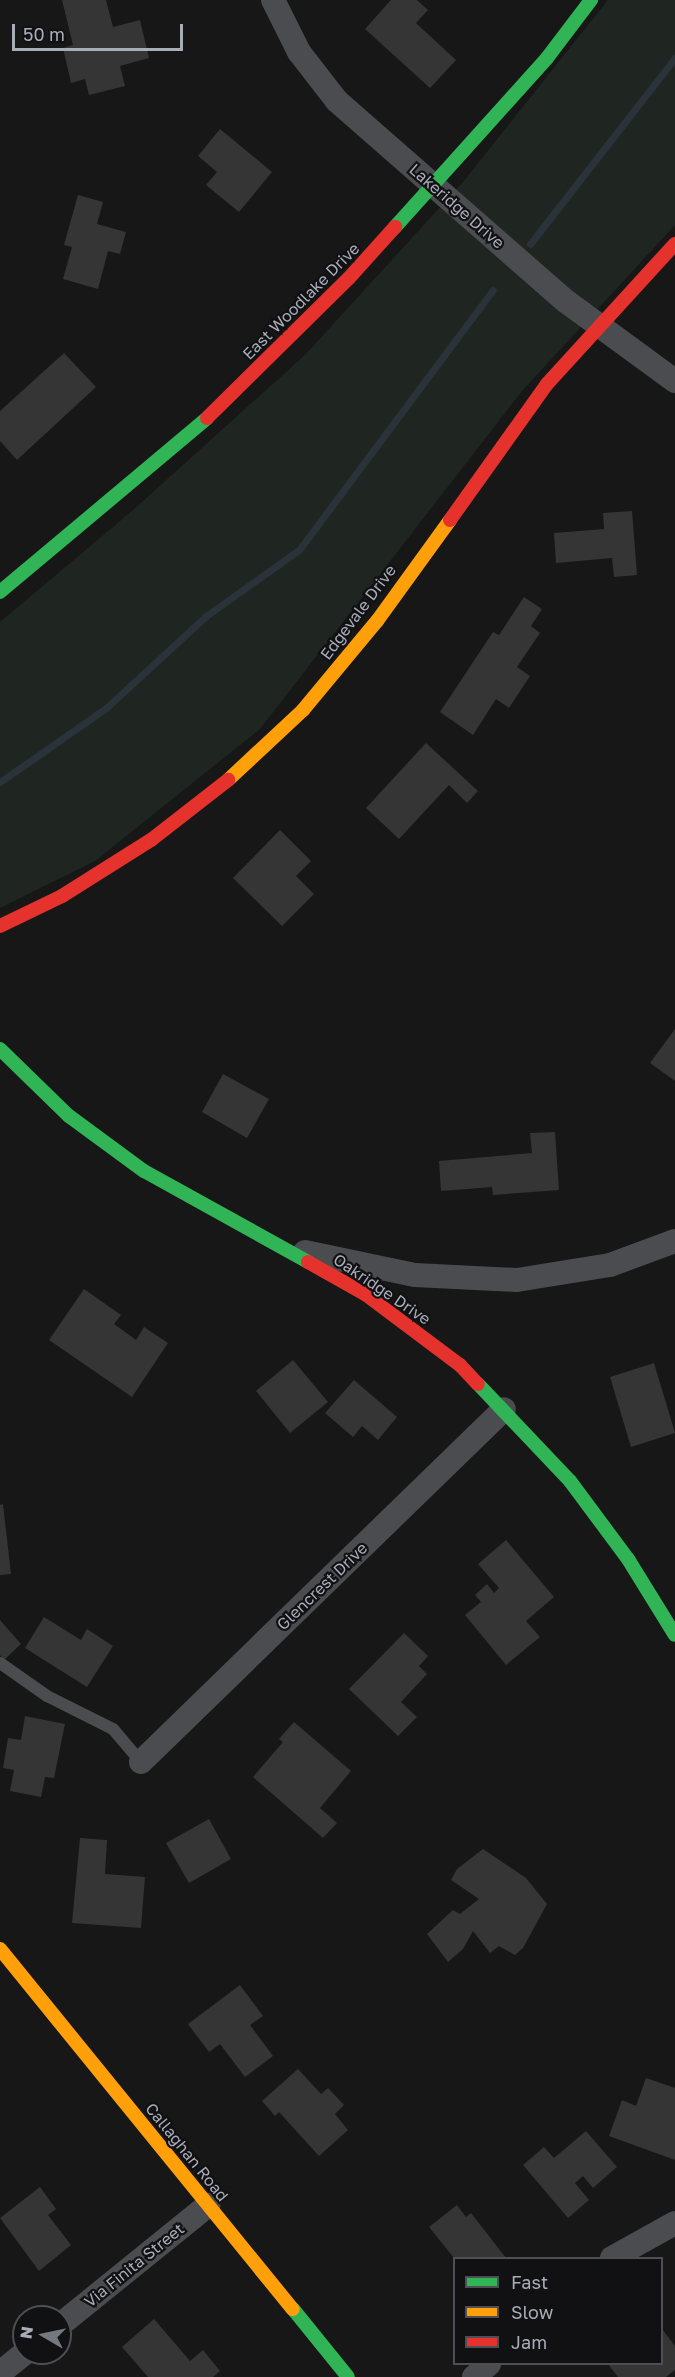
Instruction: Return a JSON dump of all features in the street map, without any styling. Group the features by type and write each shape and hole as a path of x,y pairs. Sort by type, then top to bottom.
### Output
{"street":[{"name":"Lakeridge Drive","path":"273,0 299,52 331,93 598,326 675,381"},
{"name":"East Woodlake Drive","path":"0,592 198,427 349,278 435,186 547,58 591,0"},
{"name":"Edgevale Drive","path":"0,926 62,896 151,840 234,776 303,710 377,621 547,384 675,244"},
{"name":"Oakridge Drive","path":"0,1049 69,1116 144,1171 290,1249 411,1326 460,1365 570,1481 628,1559 675,1635"},
{"path":"290,1249 414,1275 517,1280 610,1265 675,1241"},
{"name":"Glencrest Drive","path":"141,1762 504,1409"},
{"name":"Callaghan Road","path":"2,1955 348,2377"},
{"name":"Via Finita Street","path":"72,2315 208,2205"},
{"path":"616,2257 675,2223"},
{"path":"0,2373 12,2363"},
{"path":"474,2377 488,2365"}],"lane":[{"path":"0,1663 47,1696 113,1729 141,1762"}],"shaded area":[{"path":"608,0 675,0 675,225 522,391 260,729 95,861 0,908 0,622 132,511 306,354 463,182"}],"building":[{"path":"62,0 106,0 113,27 140,20 149,58 120,66 125,86 89,95 85,79 71,83 63,48 73,45"},
{"path":"391,0 417,0 428,10 416,23 456,60 430,88 365,29"},
{"path":"220,129 272,172 239,212 206,185 217,172 198,156"},
{"path":"78,195 103,202 97,224 126,232 120,254 108,251 98,289 63,279 72,247 64,245"},
{"path":"64,353 96,387 17,460 0,441 0,411"},
{"path":"632,511 637,575 614,577 612,558 556,563 554,533 604,529 603,513"},
{"path":"524,597 542,609 531,626 540,633 517,667 530,676 509,708 496,699 473,735 440,712 493,632 499,635"},
{"path":"426,743 478,791 467,803 449,785 399,839 366,808"},
{"path":"280,830 311,861 296,876 314,894 282,926 233,878"},
{"path":"675,1029 675,1081 650,1063"},
{"path":"223,1074 269,1099 247,1138 202,1112"},
{"path":"555,1132 559,1190 493,1195 492,1187 441,1191 439,1161 532,1153 530,1133"},
{"path":"84,1289 121,1315 114,1324 136,1340 144,1327 168,1343 132,1397 49,1340"},
{"path":"293,1360 328,1402 290,1433 256,1391"},
{"path":"654,1363 675,1433 631,1447 610,1377"},
{"path":"354,1380 397,1417 378,1440 362,1426 353,1437 325,1413"},
{"path":"3,1504 11,1574 0,1575 0,1505"},
{"path":"506,1540 554,1597 526,1621 540,1637 506,1665 465,1615 481,1602 475,1595 487,1584 494,1593 499,1588 478,1564"},
{"path":"44,1617 81,1640 87,1629 113,1646 87,1687 25,1648"},
{"path":"0,1620 21,1644 4,1660 0,1655"},
{"path":"404,1633 428,1656 419,1666 427,1674 401,1702 417,1717 398,1736 349,1689"},
{"path":"25,1716 65,1724 54,1778 45,1777 41,1797 10,1791 14,1770 3,1768 8,1738 21,1740"},
{"path":"294,1722 351,1771 320,1808 337,1823 323,1838 253,1777 283,1742 279,1739"},
{"path":"209,1819 231,1859 189,1883 166,1843"},
{"path":"80,1838 107,1840 105,1874 145,1877 141,1928 72,1923"},
{"path":"483,1849 526,1878 547,1904 523,1948 515,1955 499,1946 490,1953 473,1931 463,1949 448,1962 427,1934 453,1910 460,1914 479,1899 451,1880 457,1869"},
{"path":"240,1985 263,2016 250,2025 273,2056 245,2077 220,2044 209,2052 188,2024"},
{"path":"298,2069 321,2094 328,2088 344,2105 335,2114 348,2130 319,2156 279,2112 275,2116 262,2101"},
{"path":"646,2078 675,2088 675,2160 609,2136 622,2100 636,2106"},
{"path":"586,2131 617,2167 593,2188 583,2176 575,2183 589,2200 568,2218 523,2165 544,2147 554,2158"},
{"path":"40,2187 56,2209 48,2215 71,2245 39,2271 0,2218"},
{"path":"457,2205 466,2217 471,2213 505,2257 453,2257 429,2227"},
{"path":"154,2319 190,2361 203,2350 220,2371 213,2377 148,2377 122,2347"},
{"path":"663,2330 675,2346 675,2370 666,2377 618,2377 609,2365 663,2365"}],"waterway":[{"path":"530,244 675,58"},
{"path":"0,782 106,708 206,616 299,550 493,290"}],"traffic: fast":[{"path":"395,227 547,58 591,0"},
{"path":"0,592 207,418"},
{"path":"0,1049 69,1116 144,1171 308,1262"},
{"path":"478,1384 570,1481 628,1559 675,1635"},
{"path":"293,2309 348,2377"}],"traffic: slow":[{"path":"228,780 303,710 377,621 450,520"},
{"path":"0,1949 293,2309"}],"traffic: jam":[{"path":"207,418 349,278 395,227"},
{"path":"450,520 547,384 675,244"},
{"path":"0,926 62,896 151,840 228,780"},
{"path":"308,1262 365,1294 460,1365 478,1384"}]}
